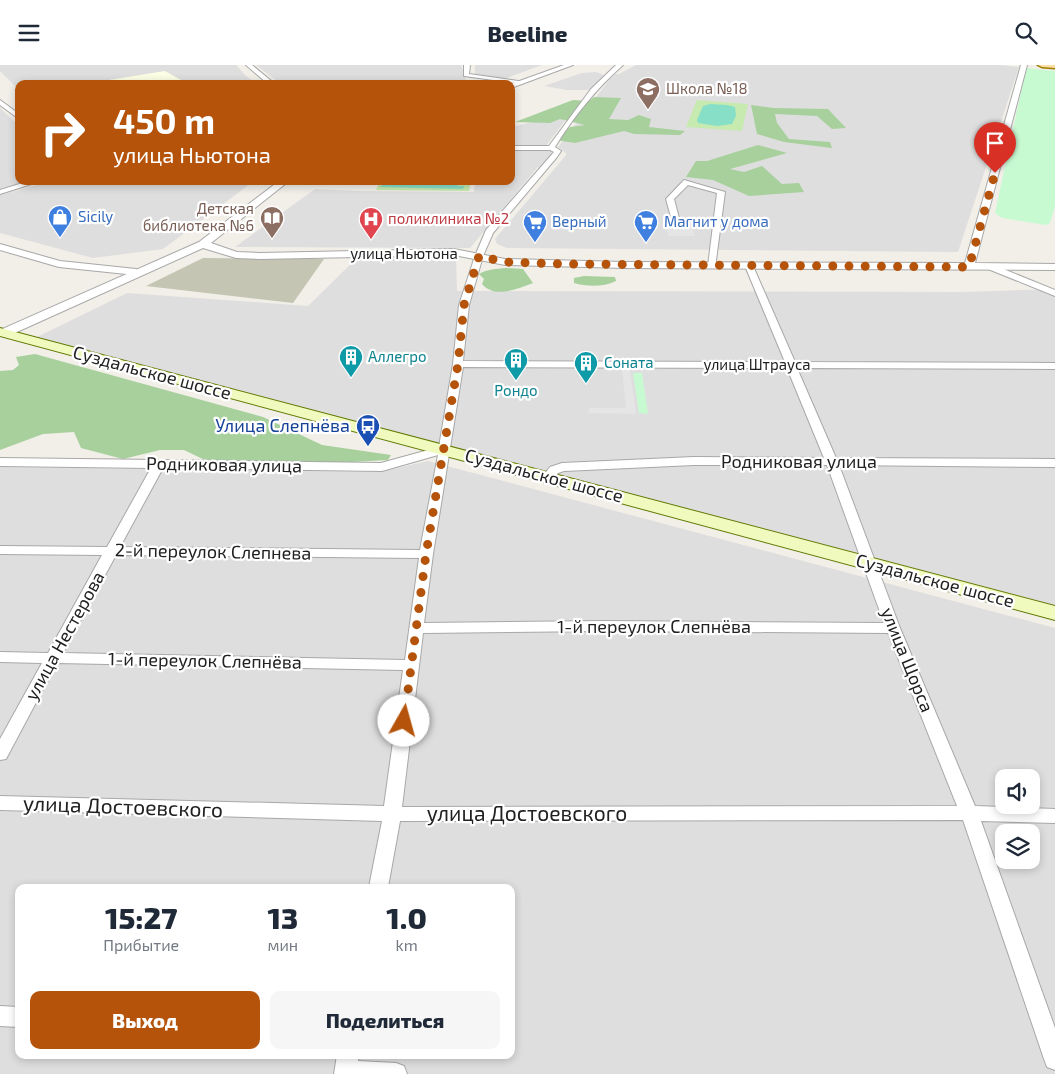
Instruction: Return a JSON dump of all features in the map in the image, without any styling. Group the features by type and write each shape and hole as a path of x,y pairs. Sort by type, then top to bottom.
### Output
{"main road":[{"path":"1042,65 1055,66"},
{"name":"Суздальское шоссе","path":"1,333 445,449 1055,613"}],"street":[{"path":"249,65 267,80"},
{"path":"467,65 466,75 506,80"},
{"path":"515,85 570,65"},
{"path":"551,148 566,124 608,72 620,65"},
{"path":"969,267 1024,65"},
{"path":"515,81 522,82"},
{"path":"0,102 15,114"},
{"path":"379,884 392,814 410,665 426,554 458,364 464,305 479,256 489,232 558,151 551,148 515,147"},
{"path":"676,223 670,199 687,182 721,192 712,266"},
{"path":"0,192 24,185"},
{"path":"1,333 136,272 203,245 280,185"},
{"name":"улица Ньютона","path":"203,245 236,255 260,256 454,252 505,262 712,266 1055,267"},
{"path":"0,247 59,264 136,272"},
{"name":"улица Щорса","path":"749,266 832,462 872,564 893,628 969,813 1055,1059"},
{"path":"991,267 1055,293"},
{"name":"улица Штрауса","path":"458,364 1055,366"},
{"name":"Родниковая улица","path":"0,461 158,465 382,467 445,449"},
{"name":"Родниковая улица","path":"548,477 554,470 562,467 694,461 1055,463"},
{"name":"улица Нестерова","path":"0,754 158,465"},
{"name":"2-й переулок Слепнева","path":"0,550 426,554"},
{"name":"1-й переулок Слепнёва","path":"416,628 613,626 893,628"},
{"name":"1-й переулок Слепнёва","path":"0,657 410,665"},
{"name":"улица Достоевского","path":"0,803 392,814 969,813 1055,816"},
{"path":"0,1016 15,1017"},
{"path":"346,1067 396,1074"}],"shaded area":[{"path":"0,65 236,65 252,80 15,80 15,86 0,71"},
{"path":"256,65 461,65 466,80 276,80"},
{"path":"475,65 542,65 504,79 475,75"},
{"path":"636,65 1000,65 1019,67 958,252 507,248 497,244 495,239 567,154 558,147 609,80 615,74 619,74"},
{"path":"165,71 181,80 109,80"},
{"path":"596,72 604,75 593,90 567,90 544,86 582,73"},
{"path":"0,108 15,122 15,185 0,189"},
{"path":"557,116 568,117 545,147 515,147 515,126"},
{"path":"549,149 552,153 546,164 537,168 470,248 235,247 315,189 474,192 475,185 515,185 515,150"},
{"path":"36,185 249,185 163,249 93,258 0,233 0,195"},
{"path":"665,225 691,225 695,236 669,236"},
{"path":"456,257 457,291 960,292 1055,289 1055,609 35,338 127,293 308,306 357,258"},
{"path":"203,258 324,259 293,303 146,286"},
{"path":"622,370 630,370 636,414 589,413 589,408 626,408"},
{"path":"428,461 1055,628 1055,1074 0,1074 0,467 380,472"}],"green space":[{"path":"1026,68 1055,71 1055,206 1050,223 1046,225 1002,218 995,213"},
{"path":"594,97 621,98 609,119 628,120 639,115 651,119 649,127 685,131 680,135 634,134 624,131 575,143 556,140 570,127 585,125 560,119 550,123 515,122 573,100 589,101"},
{"path":"697,100 748,104 742,131 686,127"},
{"path":"710,104 735,107 736,116 732,124 717,126 698,123 697,120 703,106"},
{"path":"751,105 774,108 828,109 846,128 832,129 817,116 775,114 777,123 789,139 830,142 832,148 784,142 757,134"},
{"path":"758,145 787,153 730,169 744,172 762,166 782,184 799,183 804,192 749,196 713,180 686,177 696,161 707,161"},
{"path":"378,185 470,185 469,191 376,190"},
{"path":"383,185 464,186 463,189 379,187"},
{"path":"523,269 533,283 500,292 487,289 482,284 484,279 479,274 489,270"},
{"path":"584,276 615,277 616,281 595,286 574,283 574,278"},
{"path":"35,354 263,417 322,445 391,455 388,460 314,464 211,463 184,450 160,450 123,459 81,448 74,432 43,434 0,450 0,371 13,370 19,365 16,357"},
{"path":"633,373 642,373 648,414 639,413"}],"place":[{"name":"Школа №18","path":"648,110"},
{"name":"Sicily","path":"60,238"},
{"name":"Детская библиотека №6","path":"272,239"},
{"name":"поликлиника №2","path":"371,240"},
{"name":"Верный","path":"535,243"},
{"name":"Магнит у дома","path":"646,243"},
{"name":"Аллегро","path":"351,378"},
{"name":"Рондо","path":"516,381"},
{"name":"Соната","path":"586,384"},
{"name":"Улица Слепнёва","path":"368,447"}],"route":[{"path":"404,721 426,554 458,364 464,305 479,256 505,262 565,264 969,267 995,173"}]}
